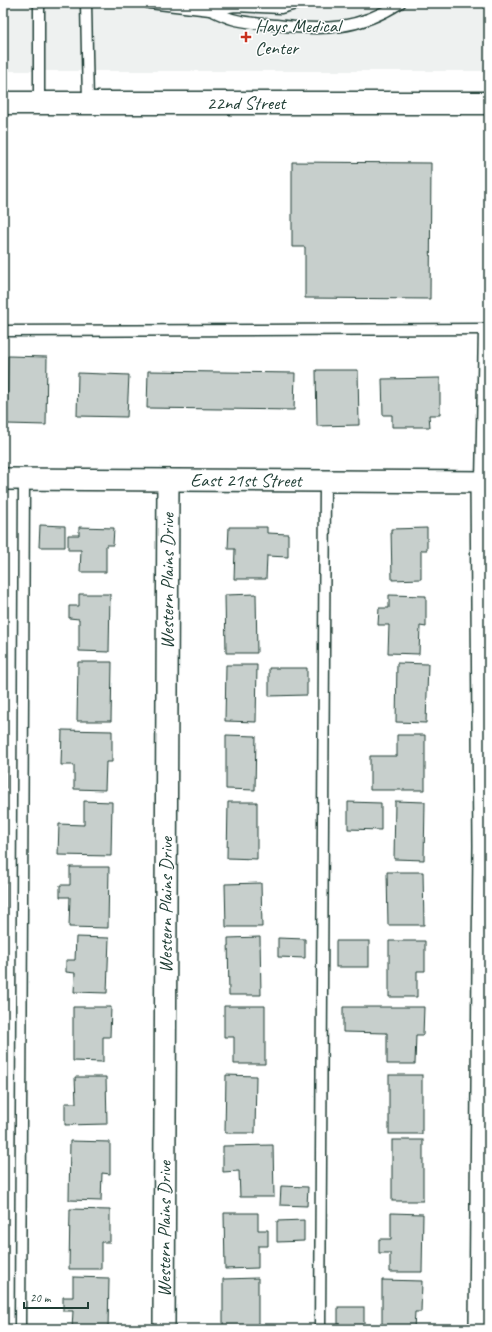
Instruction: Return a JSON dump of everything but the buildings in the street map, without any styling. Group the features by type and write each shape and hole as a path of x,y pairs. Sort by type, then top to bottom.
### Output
{"street":[{"name":"22nd Street","path":"3,103 489,103"},
{"name":"East 21st Street","path":"3,479 485,482"},
{"name":"Western Plains Drive","path":"164,1329 168,480"},
{"path":"480,1329 485,482"}],"lane":[{"path":"39,3 39,103"},
{"path":"86,3 88,103"},
{"path":"149,3 210,10 235,20 317,29 360,23 400,3"},
{"path":"210,10 252,5 281,8 300,3"},
{"path":"3,331 487,329 485,482"},
{"path":"20,1329 24,479"},
{"path":"320,1329 325,481"}],"shaded area":[{"name":"Hays Medical Center","path":"3,3 489,3 489,71 3,71"}],"place":[{"name":"Hays Medical Center","path":"246,37"}]}
